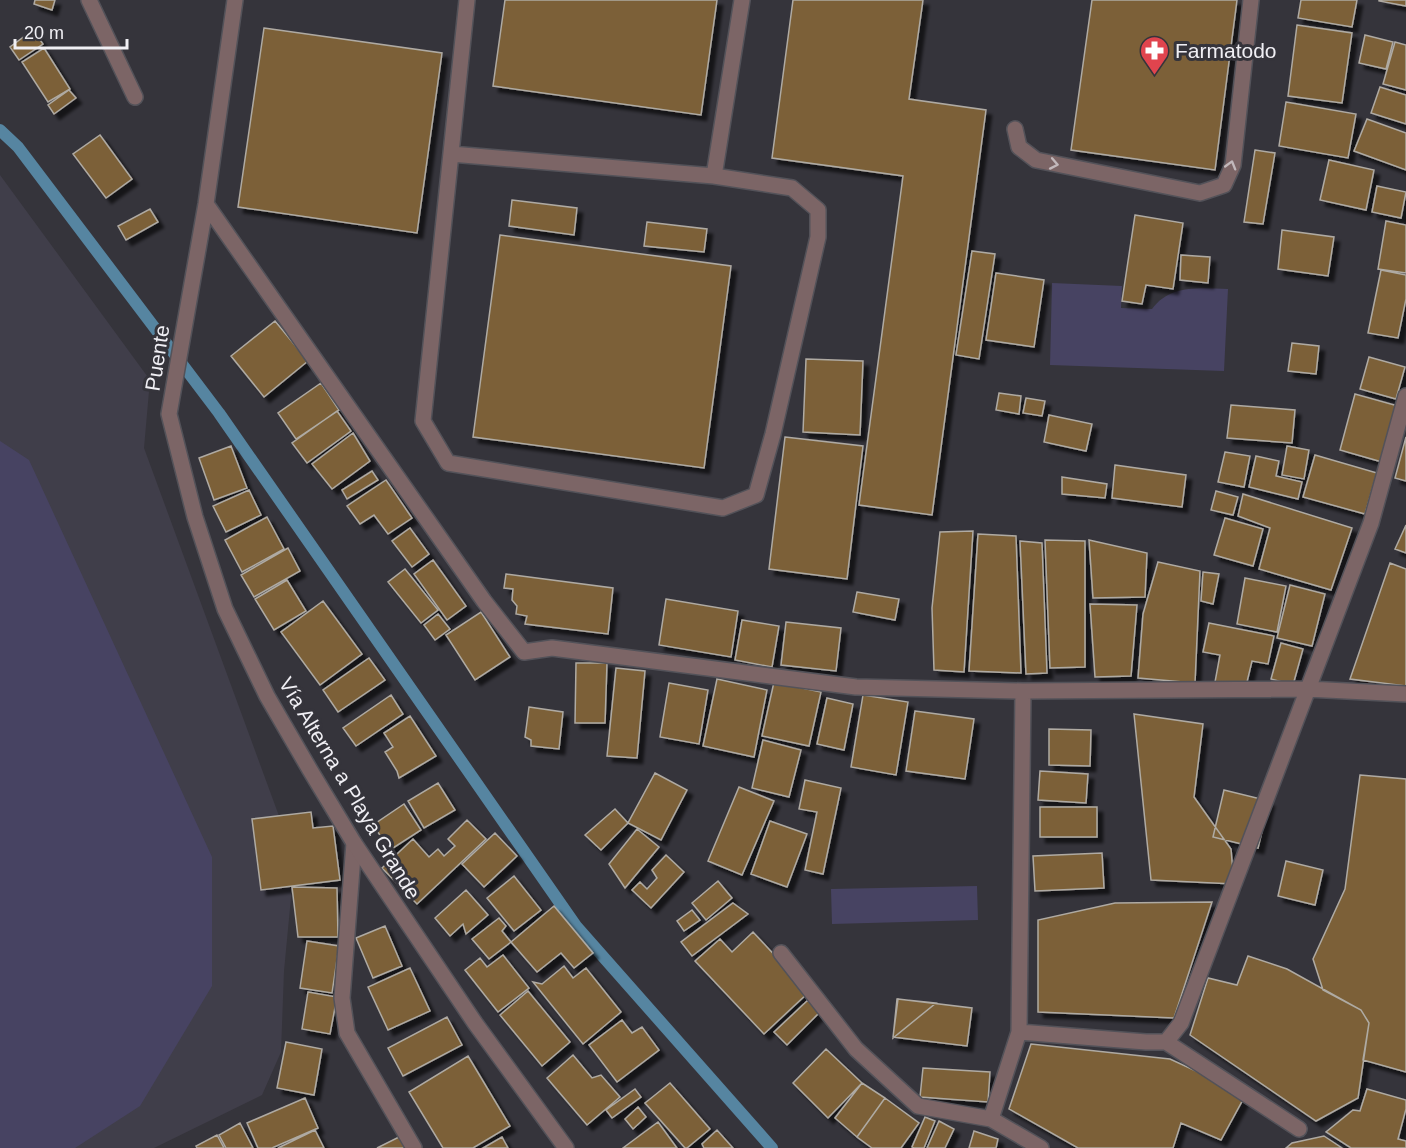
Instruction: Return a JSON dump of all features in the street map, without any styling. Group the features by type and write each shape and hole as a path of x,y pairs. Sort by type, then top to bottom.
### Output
{"street":[{"path":"89,0 135,97"},
{"path":"235,0 206,204 477,591 524,652 552,648 856,687 1023,691 1307,689 1406,694"},
{"path":"451,154 714,176 792,188 818,210 818,237 773,434 756,495 723,508 447,463 423,421 467,0"},
{"path":"714,176 742,0"},
{"path":"1015,129 1019,147 1036,160 1200,193 1224,185 1233,165 1251,0"},
{"name":"Puente","path":"170,414 206,204"},
{"path":"1166,1042 1181,1023 1371,523 1406,396"},
{"name":"Vía Alterna a Playa Grande","path":"170,414 195,517 225,609 267,696 354,843 475,1023 566,1148"},
{"path":"991,1119 1019,1032 1023,691"},
{"path":"354,843 342,998 347,1033 414,1148"},
{"path":"781,953 856,1049 918,1106 991,1119 1041,1148"},
{"path":"1019,1032 1166,1042 1299,1129"}],"shaded area":[{"path":"0,175 150,380 144,448 290,846 292,887 284,971 281,1052 262,1095 154,1148 0,1148"},
{"path":"1052,283 1122,286 1121,308 1152,309 1168,295 1186,289 1228,289 1224,371 1050,365"},
{"path":"0,441 29,460 212,857 212,986 140,1106 75,1148 0,1148"},
{"path":"977,886 978,920 832,924 831,889"}],"building":[{"path":"35,0 55,0 52,10 34,4"},
{"path":"505,0 717,0 701,115 493,86"},
{"path":"793,0 923,0 909,99 986,110 932,515 859,505 903,176 772,158"},
{"name":"Farmatodo","path":"1092,0 1237,0 1215,170 1071,150"},
{"path":"1301,0 1357,0 1352,27 1298,18"},
{"path":"1406,0 1406,6 1379,1"},
{"path":"1297,25 1352,33 1342,103 1288,96"},
{"path":"264,28 442,53 417,233 238,207"},
{"path":"33,30 43,44 19,60 10,47"},
{"path":"1365,35 1393,42 1386,69 1359,63"},
{"path":"1395,42 1406,45 1406,90 1383,84"},
{"path":"44,48 70,89 48,102 22,62"},
{"path":"1380,87 1406,95 1406,124 1371,113"},
{"path":"69,90 76,98 54,114 48,105"},
{"path":"1286,102 1356,114 1348,158 1279,146"},
{"path":"1367,119 1406,133 1406,170 1354,151"},
{"path":"100,135 132,179 106,198 73,154"},
{"path":"1255,150 1275,153 1263,224 1244,222"},
{"path":"1329,160 1374,170 1366,210 1320,200"},
{"path":"1377,186 1406,192 1401,218 1372,212"},
{"path":"512,200 577,208 574,235 509,226"},
{"path":"150,209 158,222 126,240 118,226"},
{"path":"1135,215 1183,223 1173,289 1146,285 1142,304 1122,301"},
{"path":"1386,221 1406,225 1406,273 1378,269"},
{"path":"647,222 707,229 704,252 644,246"},
{"path":"1282,230 1334,237 1328,276 1278,269"},
{"path":"500,235 731,266 704,468 473,437"},
{"path":"972,251 995,254 979,359 956,355"},
{"path":"1181,255 1210,257 1208,283 1180,280"},
{"path":"1381,270 1406,275 1406,299 1398,338 1368,333"},
{"path":"996,273 1044,280 1034,347 986,340"},
{"path":"275,321 308,361 264,397 231,356"},
{"path":"1292,343 1319,346 1316,374 1288,371"},
{"path":"1369,357 1405,367 1396,399 1360,389"},
{"path":"806,359 863,361 860,435 803,432"},
{"path":"321,383 339,410 296,439 278,413"},
{"path":"999,393 1021,396 1019,414 996,410"},
{"path":"1355,394 1398,406 1382,462 1340,450"},
{"path":"1026,398 1045,401 1042,416 1023,413"},
{"path":"1231,405 1295,410 1292,443 1227,438"},
{"path":"337,411 351,431 307,463 292,443"},
{"path":"1049,415 1092,424 1086,451 1044,442"},
{"path":"353,433 370,461 332,489 312,464"},
{"path":"785,437 863,446 847,579 769,569"},
{"path":"1406,437 1406,481 1395,478"},
{"path":"231,446 247,488 214,500 199,458"},
{"path":"1287,446 1309,450 1304,479 1282,475"},
{"path":"1225,452 1250,456 1244,487 1218,482"},
{"path":"1315,455 1377,473 1365,514 1303,497"},
{"path":"1256,456 1279,461 1276,476 1302,482 1298,499 1249,487"},
{"path":"1115,465 1186,475 1182,507 1112,498"},
{"path":"372,471 378,480 347,499 342,490"},
{"path":"1062,477 1107,484 1105,498 1062,494"},
{"path":"386,480 412,518 388,534 374,515 360,524 347,506"},
{"path":"249,490 261,515 226,532 213,506"},
{"path":"1216,491 1238,497 1233,515 1211,510"},
{"path":"1243,494 1352,528 1331,590 1259,569 1270,528 1238,516"},
{"path":"267,517 284,549 242,572 225,540"},
{"path":"1225,518 1263,529 1253,566 1214,555"},
{"path":"1406,525 1406,553 1395,549"},
{"path":"410,528 429,554 412,567 392,541"},
{"path":"973,531 964,672 934,670 932,608 940,532"},
{"path":"978,534 1016,536 1021,673 969,671"},
{"path":"1045,540 1085,541 1085,667 1050,668"},
{"path":"1089,540 1147,553 1145,597 1093,598"},
{"path":"1020,541 1042,543 1047,673 1026,674"},
{"path":"288,548 300,571 254,597 241,575"},
{"path":"433,560 466,606 447,620 414,574"},
{"path":"1158,562 1200,571 1195,683 1138,678 1143,614"},
{"path":"1390,563 1406,569 1406,686 1350,679"},
{"path":"405,569 438,610 421,623 388,582"},
{"path":"1203,572 1219,574 1213,604 1201,601"},
{"path":"506,574 613,588 608,634 525,624 527,616 516,614 517,606 512,600 513,589 504,588"},
{"path":"1245,578 1286,586 1277,632 1237,624"},
{"path":"287,580 306,611 274,630 255,599"},
{"path":"1290,585 1325,594 1312,646 1277,638"},
{"path":"857,592 899,599 895,620 853,612"},
{"path":"666,599 738,611 731,657 659,645"},
{"path":"323,601 362,654 320,685 281,632"},
{"path":"1090,604 1137,605 1131,676 1095,677"},
{"path":"481,612 510,657 475,680 446,635"},
{"path":"438,614 450,629 435,640 424,625"},
{"path":"742,620 779,626 772,667 735,660"},
{"path":"786,622 841,628 836,671 781,665"},
{"path":"1209,623 1274,636 1268,664 1252,661 1247,682 1215,682 1220,655 1203,652"},
{"path":"1281,643 1303,649 1293,685 1271,679"},
{"path":"369,658 385,680 338,712 323,690"},
{"path":"576,663 607,663 605,723 575,723"},
{"path":"616,668 645,671 637,758 607,756"},
{"path":"717,679 767,690 754,757 703,746"},
{"path":"774,682 821,692 809,746 762,736"},
{"path":"669,683 708,690 699,744 660,737"},
{"path":"391,695 403,714 356,746 343,728"},
{"path":"863,695 908,702 896,775 851,767"},
{"path":"827,698 853,704 844,750 817,744"},
{"path":"529,707 563,712 559,749 531,746 531,740 525,737"},
{"path":"915,711 974,719 965,779 906,771"},
{"path":"1134,714 1203,724 1194,797 1231,849 1234,884 1151,880"},
{"path":"410,716 436,756 399,778 385,752 393,747 384,733"},
{"path":"1049,729 1091,730 1090,766 1049,765"},
{"path":"763,740 801,750 789,797 752,788"},
{"path":"1040,771 1088,774 1086,803 1038,800"},
{"path":"655,773 687,790 661,840 628,823"},
{"path":"1360,775 1406,779 1406,1072 1363,1060 1369,1023 1361,1010 1323,990 1313,959 1345,889"},
{"path":"805,780 841,788 823,874 805,870 817,812 799,809"},
{"path":"438,783 455,810 424,828 408,801"},
{"path":"739,787 774,801 742,875 708,861"},
{"path":"1224,790 1269,801 1258,848 1213,837"},
{"path":"404,804 421,830 390,850 373,825"},
{"path":"1040,807 1097,807 1097,837 1040,837"},
{"path":"615,809 628,823 601,850 585,835"},
{"path":"311,812 313,828 333,826 340,880 261,890 252,819"},
{"path":"467,820 486,839 417,904 382,868 413,839 429,857 438,849 444,856 455,846 448,839"},
{"path":"770,821 807,834 787,887 751,874"},
{"path":"637,829 659,847 625,888 609,864"},
{"path":"495,833 517,856 484,887 462,864"},
{"path":"1102,853 1104,888 1035,891 1033,856"},
{"path":"666,855 684,872 651,908 632,890 640,882 647,889 657,878 652,870"},
{"path":"1286,861 1323,870 1315,905 1278,896"},
{"path":"514,876 541,910 514,931 487,898"},
{"path":"718,881 732,898 706,920 692,903"},
{"path":"292,887 337,888 338,937 298,937"},
{"path":"466,890 488,915 466,934 463,924 450,936 435,918"},
{"path":"1212,902 1174,1018 1038,1012 1038,920 1115,903"},
{"path":"733,903 748,914 692,956 681,942"},
{"path":"554,906 593,953 574,968 561,953 537,972 511,942"},
{"path":"692,910 700,920 684,931 677,921"},
{"path":"499,918 506,926 502,931 511,942 489,959 472,939"},
{"path":"385,926 402,966 373,978 356,938"},
{"path":"753,932 809,992 764,1034 695,961 720,939 732,952"},
{"path":"307,941 339,946 332,993 300,988"},
{"path":"503,955 529,988 498,1012 465,970 480,958 487,967"},
{"path":"1248,956 1287,969 1361,1010 1369,1023 1358,1098 1316,1121 1190,1035 1208,978 1237,985"},
{"path":"564,966 573,978 586,968 621,1012 583,1044 533,982 542,984"},
{"path":"410,968 430,1011 388,1030 368,987"},
{"path":"528,991 570,1042 542,1066 500,1015"},
{"path":"308,992 337,997 330,1034 302,1029"},
{"path":"897,999 936,1003 893,1038"},
{"path":"898,999 972,1008 967,1046 893,1037"},
{"path":"808,1000 820,1012 787,1045 774,1032"},
{"path":"447,1017 462,1045 403,1076 388,1048"},
{"path":"622,1020 632,1033 642,1027 659,1050 617,1082 589,1045"},
{"path":"286,1042 322,1049 314,1095 277,1088"},
{"path":"1031,1044 1170,1059 1246,1094 1221,1140 1181,1123 1173,1148 1078,1148 1009,1109"},
{"path":"826,1049 862,1083 828,1118 793,1083"},
{"path":"573,1055 592,1078 601,1075 620,1097 587,1125 547,1078"},
{"path":"468,1056 510,1126 473,1148 443,1148 409,1092"},
{"path":"923,1068 990,1072 988,1102 920,1097"},
{"path":"670,1083 710,1129 687,1148 645,1103"},
{"path":"862,1083 885,1098 857,1137 835,1118"},
{"path":"635,1089 641,1097 612,1118 606,1110"},
{"path":"1367,1089 1406,1100 1406,1109 1398,1139 1406,1141 1406,1148 1351,1148 1326,1132 1353,1110 1360,1111"},
{"path":"305,1098 318,1128 272,1148 258,1148 247,1123"},
{"path":"885,1098 919,1123 901,1148 872,1148 857,1137"},
{"path":"638,1107 646,1117 633,1129 625,1119"},
{"path":"925,1117 935,1121 924,1148 914,1148 912,1147"},
{"path":"939,1121 954,1129 945,1148 927,1148"},
{"path":"658,1122 677,1148 623,1148"},
{"path":"240,1123 253,1148 226,1148 219,1135"},
{"path":"315,1130 324,1148 278,1148"},
{"path":"717,1130 733,1148 704,1148 702,1144"},
{"path":"974,1131 998,1139 996,1148 969,1148"},
{"path":"217,1135 224,1148 197,1148 196,1146"},
{"path":"401,1136 407,1148 377,1148"},
{"path":"1324,1136 1342,1148 1286,1148 1292,1143"},
{"path":"502,1137 508,1148 483,1148"}],"waterway":[{"path":"0,130 18,147 219,413 576,926 772,1148"}],"place":[{"name":"Farmatodo","path":"1154,76"}]}
